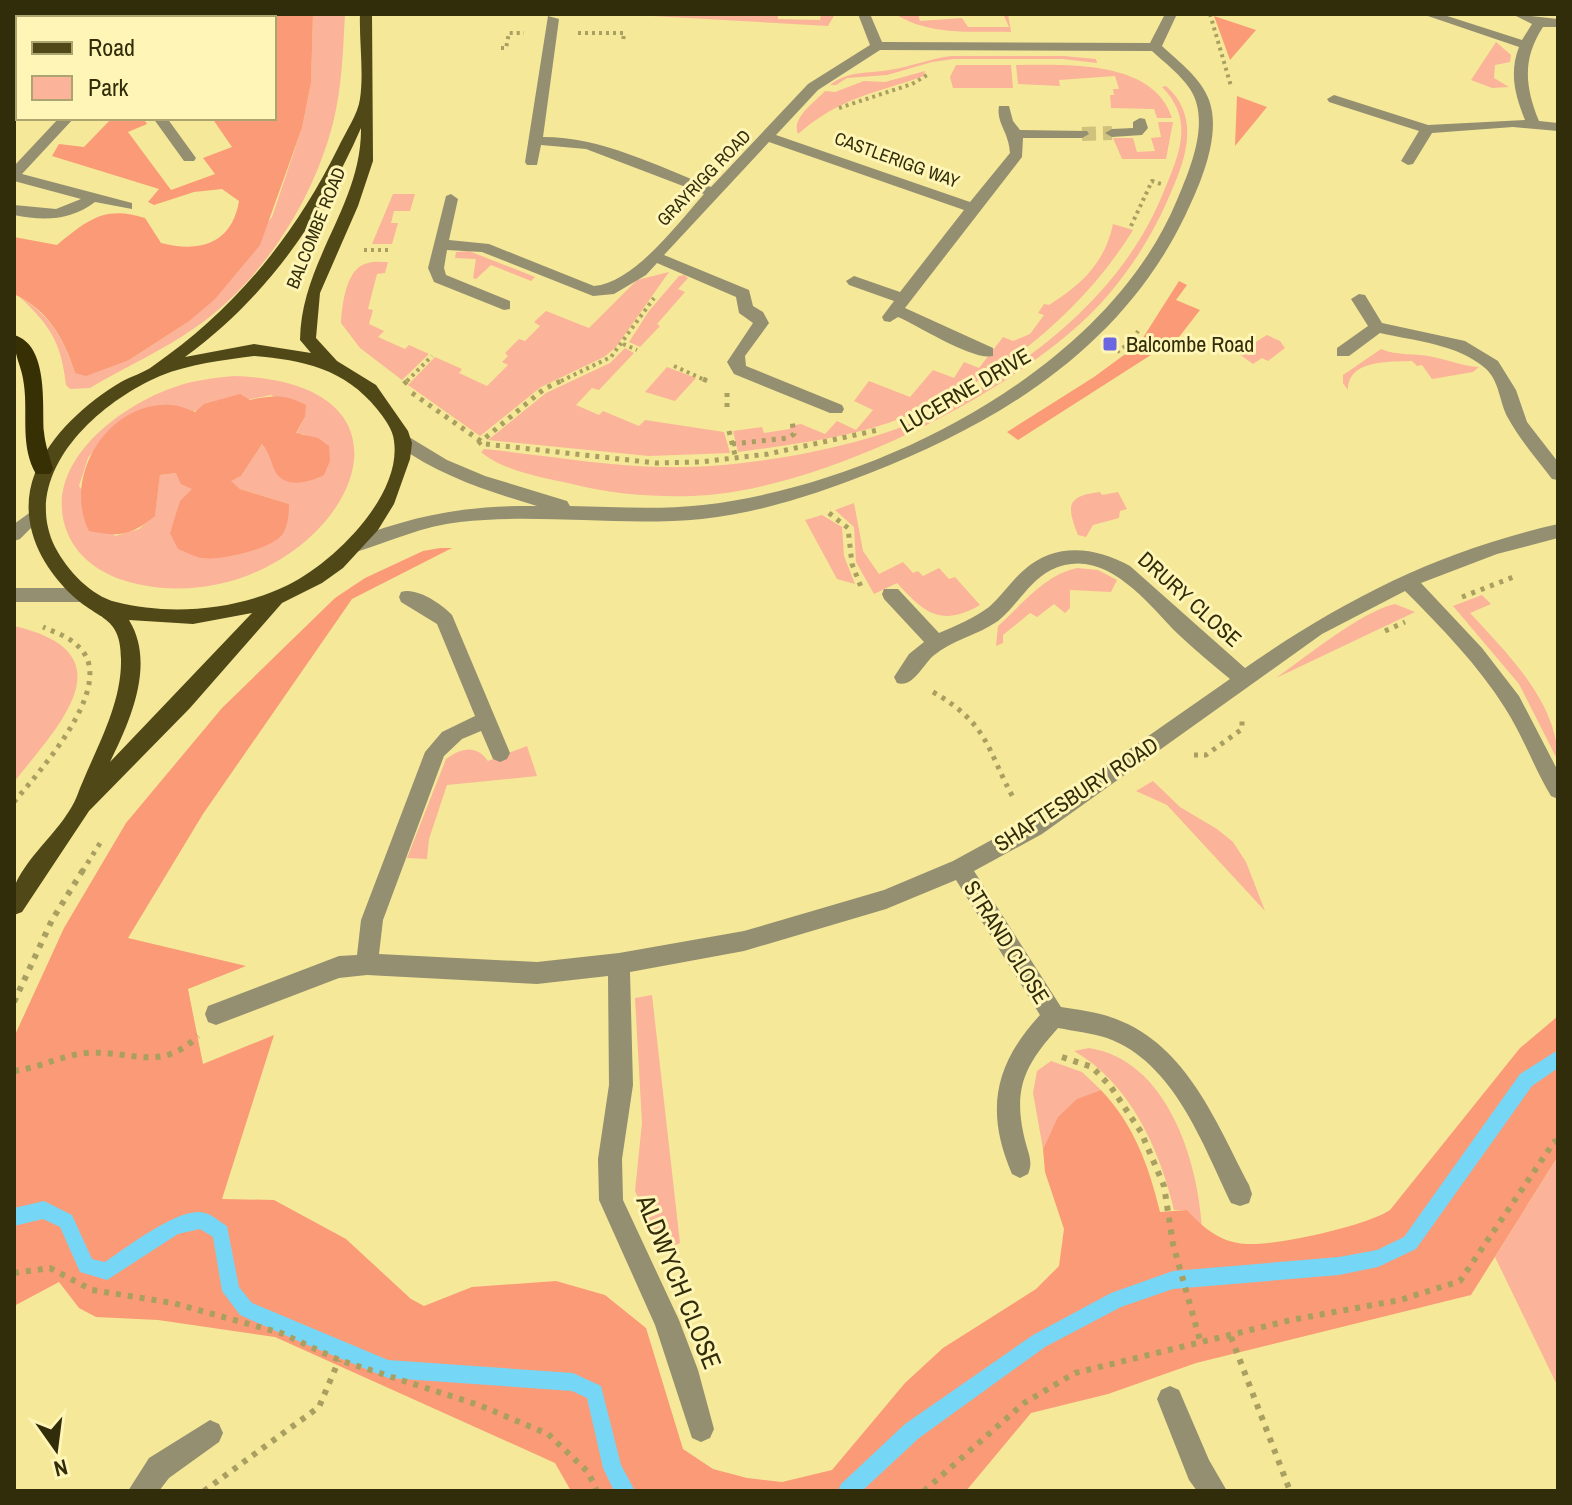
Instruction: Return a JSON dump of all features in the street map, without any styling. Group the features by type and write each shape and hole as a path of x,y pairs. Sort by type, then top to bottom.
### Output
{"highway":[{"path":"14,342 23,353 34,378 37,403 34,434 43,469"}],"main road":[{"name":"BALCOMBE ROAD","path":"331,363 308,340 306,318 309,297 350,211 366,161 369,129 366,14"},
{"name":"BALCOMBE ROAD","path":"153,373 225,318 284,254 327,187 367,101"},
{"path":"254,350 295,353 331,363 370,387 394,421 403,441 398,476 387,504 356,545 311,580 275,599 204,616 155,618 109,609 80,595 43,546 32,518 36,488 43,469 77,423 116,392 153,373 207,357 254,350"},
{"path":"14,905 82,805 183,702 275,599"},
{"path":"82,805 120,716 130,672 129,637 109,609"}],"street":[{"path":"864,14 877,46 1155,47 1171,14"},
{"path":"1428,14 1523,44"},
{"path":"1518,14 1539,23 1558,23"},
{"path":"532,162 553,19"},
{"path":"1533,123 1519,82 1523,44 1539,23"},
{"name":"GRAYRIGG ROAD","path":"441,245 484,247 593,291 609,290 634,277 655,257 822,80 877,46"},
{"name":"LUCERNE DRIVE","path":"356,545 411,524 460,515 578,511 631,514 702,512 762,501 826,482 906,452 993,407 1064,359 1117,309 1168,237 1192,183 1200,152 1204,103 1186,76 1155,47"},
{"path":"1334,99 1427,129 1533,123 1558,127"},
{"path":"1004,109 1008,127 1016,134 1082,134"},
{"path":"65,120 14,176 127,206"},
{"path":"161,120 189,158"},
{"path":"1112,133 1137,132 1141,128 1140,122"},
{"path":"1408,161 1427,129"},
{"path":"973,208 1017,154 1016,134"},
{"name":"CASTLERIGG WAY","path":"769,137 973,208 896,309"},
{"path":"535,141 568,141 589,145 714,193"},
{"path":"14,210 63,214 81,207 94,196"},
{"path":"451,199 436,268 439,278 504,305"},
{"path":"655,257 742,291 745,309 761,320 761,327 735,358 740,370 836,409"},
{"path":"854,281 896,309 933,325 948,337 987,352"},
{"path":"1359,299 1377,327 1459,345 1492,365 1508,390 1514,414 1521,426 1558,474"},
{"path":"1343,352 1377,327"},
{"name":"LUCERNE DRIVE","path":"403,441 432,463 464,477 578,511"},
{"path":"14,534 32,518"},
{"name":"SHAFTESBURY ROAD","path":"216,1014 339,967 367,964 537,973 619,964 744,941 886,899 960,868 1035,827 1315,629 1407,581 1464,558 1558,531"},
{"name":"DRURY CLOSE","path":"904,677 916,660 936,643 986,619 1045,565 1059,560 1090,558 1125,570 1195,638 1245,680"},
{"path":"1407,581 1473,650 1514,705 1558,790"},
{"path":"891,594 936,643"},
{"path":"14,595 80,595"},
{"path":"408,597 445,620 500,753"},
{"path":"367,964 372,920 432,758 440,743 452,733 487,720"},
{"name":"STRAND CLOSE","path":"960,868 1054,1016 1112,1029 1154,1054 1186,1091 1240,1194"},
{"name":"ALDWYCH CLOSE","path":"619,964 621,1085 610,1159 611,1200 666,1320 685,1370 701,1429"},
{"name":"STRAND CLOSE","path":"1020,1166 1007,1110 1006,1087 1014,1066 1054,1016"},
{"path":"1170,1399 1199,1470 1213,1491"},
{"path":"142,1491 159,1468 210,1433"}],"path":[{"path":"791,144 828,114 856,99 927,77 929,65"},
{"path":"1131,226 1152,181 1162,185"},
{"path":"358,260 365,250 391,250"},
{"path":"464,477 479,442 544,389 599,365 623,344 680,266"},
{"path":"623,344 637,350"},
{"path":"432,356 403,386 479,442"},
{"path":"674,366 729,391"},
{"path":"732,444 788,438 794,434 793,423"},
{"path":"729,431 736,459"},
{"path":"825,510 848,528 852,564 860,585 872,601 891,594"},
{"path":"1381,633 1530,570"},
{"path":"14,802 63,741 90,682 86,656 72,640 31,623"},
{"path":"904,677 970,714 991,748 1000,777 1035,827"},
{"path":"1192,755 1206,755 1242,729 1242,708"},
{"path":"14,1071 86,1053 134,1060 166,1057 188,1048 216,1014"},
{"path":"1037,1034 1055,1053 1092,1067 1111,1087 1141,1132 1164,1186 1173,1244 1201,1344"},
{"path":"924,1491 1024,1403 1075,1373 1291,1320 1400,1300 1460,1281 1554,1142 1558,1141"},
{"path":"14,1273 50,1268 92,1290 173,1303 281,1333 339,1360 479,1405 548,1434 588,1472 597,1491"},
{"path":"1231,1337 1290,1491"},
{"path":"204,1491 319,1407 339,1360"}],"green space":[{"path":"313,14 345,14 342,69 333,123 324,152 282,237 242,287 196,327 90,388 70,389 66,385 61,357 52,335 19,296 48,320 66,349 75,373 129,360 188,322 272,217 302,128 311,83"},
{"path":"617,14 778,15 778,19 820,20 821,14 835,14 828,26"},
{"path":"895,14 918,14 920,21 962,18 968,27 1009,27 1003,14 1008,14 1011,32 937,29"},
{"path":"1496,42 1511,55 1510,62 1495,65 1494,78 1509,87 1492,88 1471,80"},
{"path":"951,56 1064,56 1096,59 1097,63 1063,59 954,59 887,75 847,78 830,85 851,75 897,69"},
{"path":"956,65 1011,65 1013,88 953,88 950,77"},
{"path":"1016,65 1082,66 1127,75 1146,85 1162,99 1172,118 1157,118 1154,109 1111,108 1110,95 1114,95 1113,89 1119,89 1115,76 1059,80 1060,86 1018,84"},
{"path":"925,71 924,76 843,104 798,134 801,117 825,91 835,92 864,81 885,82"},
{"path":"1166,86 1182,108 1186,120 1186,145 1161,214 1129,269 1073,330 1028,365 975,399 917,430 799,477 743,490 692,496 632,494 586,487 512,469 481,452 484,449 665,467 765,460 872,437 932,414 967,396 1035,352 1066,326 1121,267 1143,234 1161,198 1181,141 1179,114 1162,87"},
{"path":"1158,122 1173,122 1166,159 1122,159 1113,138 1133,138 1137,152 1155,151 1151,138 1161,137"},
{"path":"393,194 415,194 410,211 394,211 391,223 398,223 392,244 372,244"},
{"path":"1113,224 1133,230 1086,293 1058,321 994,371 924,409 870,429 738,452 733,431 762,427 764,433 801,424 825,434 837,421 856,430 873,410 854,401 869,381 910,397 933,370 954,378 964,362 979,368 1003,337 1013,341 1030,334 1044,315 1038,313 1044,304 1049,305 1061,297 1090,272 1104,250"},
{"path":"469,251 535,277 531,281 491,265 476,279 473,278 476,259 455,258 456,252"},
{"path":"388,262 385,273 377,274 368,309 373,310 369,324 384,331 378,337 405,349 409,345 429,354 402,380 360,348 341,323 347,288 355,272 368,263"},
{"path":"669,272 616,347 604,357 541,387 480,436 408,385 435,357 462,369 459,373 487,386 508,365 502,362 508,356 505,353 519,339 525,341 540,326 534,322 546,311 589,328 637,280"},
{"path":"679,276 688,278 678,289 685,292 657,324 660,326 640,347 629,342 649,311"},
{"path":"1267,335 1280,341 1285,348 1268,361 1262,358 1253,364 1238,353"},
{"path":"625,348 634,353 599,390 592,388 576,405 599,415 603,411 639,426 645,420 724,432 730,453 649,456 488,440 546,393 610,363"},
{"path":"1381,349 1479,367 1473,372 1432,379 1422,365 1417,366 1412,361 1382,362 1362,367 1350,380 1348,390 1343,383 1343,375"},
{"path":"667,367 696,378 675,401 645,392"},
{"path":"234,376 305,389 343,418 354,456 342,498 309,538 262,570 203,587 137,584 114,577 93,565 76,548 65,526 62,502 66,479 77,458 111,422 154,395 182,385","holes":["271,395 305,417 296,434 305,434 273,458 262,444 241,476 230,481 240,489 289,504 170,532 193,489 176,473 160,475 155,515 139,529 115,536 79,486 88,458 112,428"]},
{"path":"1100,492 1102,495 1118,492 1127,509 1120,511 1119,518 1093,525 1086,537 1078,535 1072,504 1081,496"},
{"path":"854,503 863,551 879,574 903,562 913,573 918,571 923,576 939,568 949,579 955,577 980,605 966,612 943,616 925,609 897,583 874,594 856,562 854,527 835,510"},
{"path":"822,515 842,527 844,556 855,584 837,579 805,520"},
{"path":"1077,568 1098,570 1117,580 1111,592 1070,590 1070,608 1065,613 1054,604 1037,617 1030,613 1003,635 1003,643 996,646 998,626 1025,600 1054,577"},
{"path":"1482,595 1491,604 1470,613 1514,662 1540,699 1556,740 1558,761 1519,684 1453,606"},
{"path":"1395,604 1415,612 1276,678 1351,625"},
{"path":"14,626 49,638 70,654 77,672 75,693 65,715 14,782"},
{"path":"527,746 537,776 447,785 429,839 427,859 407,858 446,759 457,752 473,750 488,761"},
{"path":"1153,781 1180,807 1233,842 1246,862 1265,911 1167,805 1136,791"},
{"path":"652,995 680,1243 662,1251 635,1191 642,1123 635,998"},
{"path":"1089,1048 1116,1056 1139,1072 1158,1092 1185,1144 1194,1173 1202,1228 1187,1210 1174,1210 1151,1142 1127,1100 1094,1065 1074,1051"},
{"path":"1051,1061 1082,1072 1101,1090 1071,1105 1054,1127 1043,1149 1033,1093 1037,1071"},
{"path":"1558,1156 1558,1387 1495,1257"}],"shaded area":[{"path":"313,14 311,83 302,128 260,245 215,299 188,322 129,360 86,376 75,373 66,348 53,326 36,308 14,294 14,237 57,245 87,222 119,213 145,218 161,243 188,247 201,245 212,242 229,227 239,201 222,189 194,192 154,205 148,202 159,189 52,156 59,144 84,147 110,120 144,120 147,124 128,132 171,190 215,174 203,158 232,147 213,120 276,120 276,16 272,16"},
{"path":"1214,16 1256,30 1230,60"},
{"path":"1237,96 1267,107 1235,146"},
{"path":"1179,281 1187,285 1176,300 1200,310 1179,337 1018,440 1007,432 1094,377 1139,344"},
{"path":"240,394 250,400 279,396 306,405 305,417 296,433 318,438 329,446 330,461 324,475 312,480 292,483 281,478 262,444 241,476 231,481 240,489 289,504 287,524 282,535 267,545 221,558 202,558 178,549 170,533 180,501 192,489 181,484 176,473 160,475 155,516 147,523 124,533 89,531 82,510 86,466 96,446 110,429 128,415 148,407 174,405 195,412 204,404"},
{"path":"452,548 352,599 203,814 128,938 246,966 188,989 203,1064 274,1035 222,1199 274,1200 346,1239 411,1299 424,1306 472,1287 556,1281 605,1295 646,1328 683,1449 713,1469 747,1478 782,1482 832,1470 905,1383 943,1348 1036,1289 1059,1266 1064,1229 1045,1172 1043,1149 1058,1117 1077,1099 1101,1090 1113,1103 1139,1147 1160,1212 1187,1210 1223,1239 1238,1243 1270,1243 1339,1229 1390,1210 1520,1048 1558,1016 1558,1156 1471,1295 1196,1363 1108,1394 1031,1413 966,1491 571,1491 555,1463 275,1337 158,1320 96,1317 79,1308 59,1282 14,1306 14,1037 64,928 126,823 222,708 335,598 365,578 423,551"}],"waterway":[{"path":"848,1491 912,1431 1039,1341 1117,1299 1173,1280 1339,1266 1378,1258 1410,1243 1526,1080 1558,1058"},
{"path":"14,1217 44,1210 66,1221 86,1266 107,1271 175,1226 202,1220 221,1232 231,1291 246,1309 311,1338 388,1369 573,1382 595,1392 612,1468 625,1491"}],"tunnel":[{"path":"1082,134 1112,133"}],"place":[{"name":"Balcombe Road","path":"1110,344"}]}
